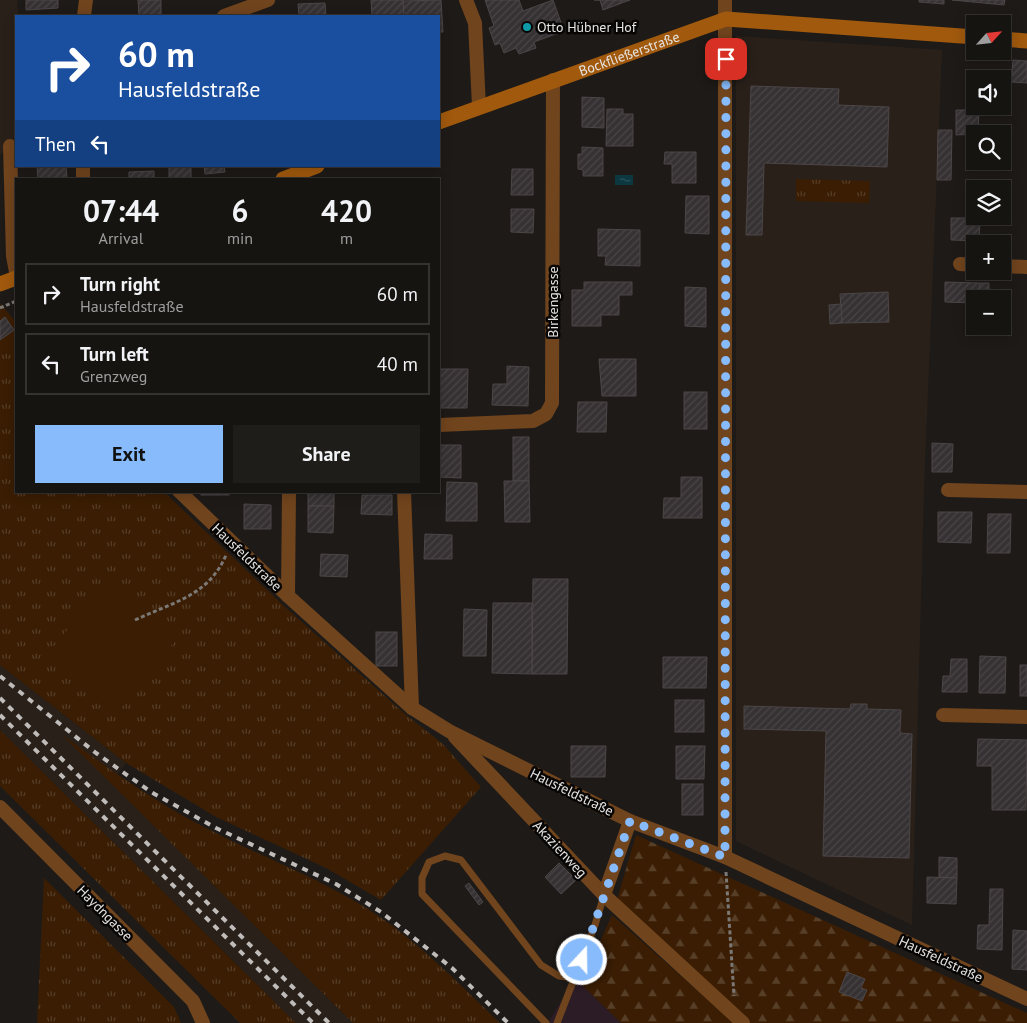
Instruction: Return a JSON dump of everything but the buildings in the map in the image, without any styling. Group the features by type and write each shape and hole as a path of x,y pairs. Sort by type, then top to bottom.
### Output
{"main road":[{"name":"Bockfließerstraße","path":"440,122 726,19 966,36"},
{"path":"1011,40 1027,41"},
{"path":"289,178 315,167"},
{"path":"0,284 15,278"}],"street":[{"path":"84,15 86,0"},
{"path":"226,15 248,4 268,0"},
{"path":"466,0 475,23 479,108"},
{"path":"725,0 725,857"},
{"name":"Birkengasse","path":"440,425 533,421 546,414 552,402 553,80"},
{"path":"10,146 13,256 15,267"},
{"path":"960,264 966,264"},
{"path":"1011,266 1027,267"},
{"path":"948,490 1027,492"},
{"name":"Hausfeldstraße","path":"181,493 288,596 412,708 449,731 630,821 725,857 1027,999"},
{"path":"288,596 289,493"},
{"path":"404,493 412,708"},
{"path":"943,715 1027,717"},
{"name":"Akazienweg","path":"449,731 604,895 739,1019"},
{"name":"Haydngasse","path":"0,807 193,1001 203,1023"},
{"path":"604,895 630,821"}],"lane":[{"path":"546,1023 422,894 422,878 430,862 445,856 461,860 541,965 559,976 575,978"},
{"path":"557,1023 595,925 604,895"}],"path":[{"path":"0,308 15,301"},
{"path":"134,620 200,590 218,574 232,542"},
{"path":"725,857 739,1019"}],"shaded area":[{"path":"0,0 17,0 18,15 15,15 15,139 0,155"},
{"path":"736,36 942,50 924,488 912,925 736,841"},
{"path":"0,665 126,763 117,775 65,737 353,1023 296,1023 0,730"},
{"path":"575,978 621,1023 548,1023"}],"green space":[{"path":"796,179 870,181 869,203 796,201"},
{"path":"0,303 15,321 15,493 165,493 283,605 405,714 443,744 481,787 381,900 326,868 216,817 126,763 0,665"},
{"path":"107,581 177,638 117,713 46,656"},
{"path":"0,730 296,1023 240,1023 0,786"},
{"path":"61,734 96,760 189,819 331,888 371,911 406,936 500,1023 353,1023"},
{"path":"636,835 1027,1013 1027,1023 745,1023 616,903"},
{"path":"44,878 174,1007 181,1023 37,1023"},
{"path":"612,915 734,1023 621,1023 581,984"}],"water":[{"path":"615,175 633,175 633,185 615,185"}],"railway":[{"path":"0,676 96,753 151,792 216,828 336,884 381,912 452,968 508,1023"},
{"path":"0,698 329,1023"},
{"path":"0,715 313,1023"}],"place":[{"name":"Otto Hübner Hof","path":"527,27"}],"route":[{"path":"582,960 630,821 725,857 726,59"}]}
